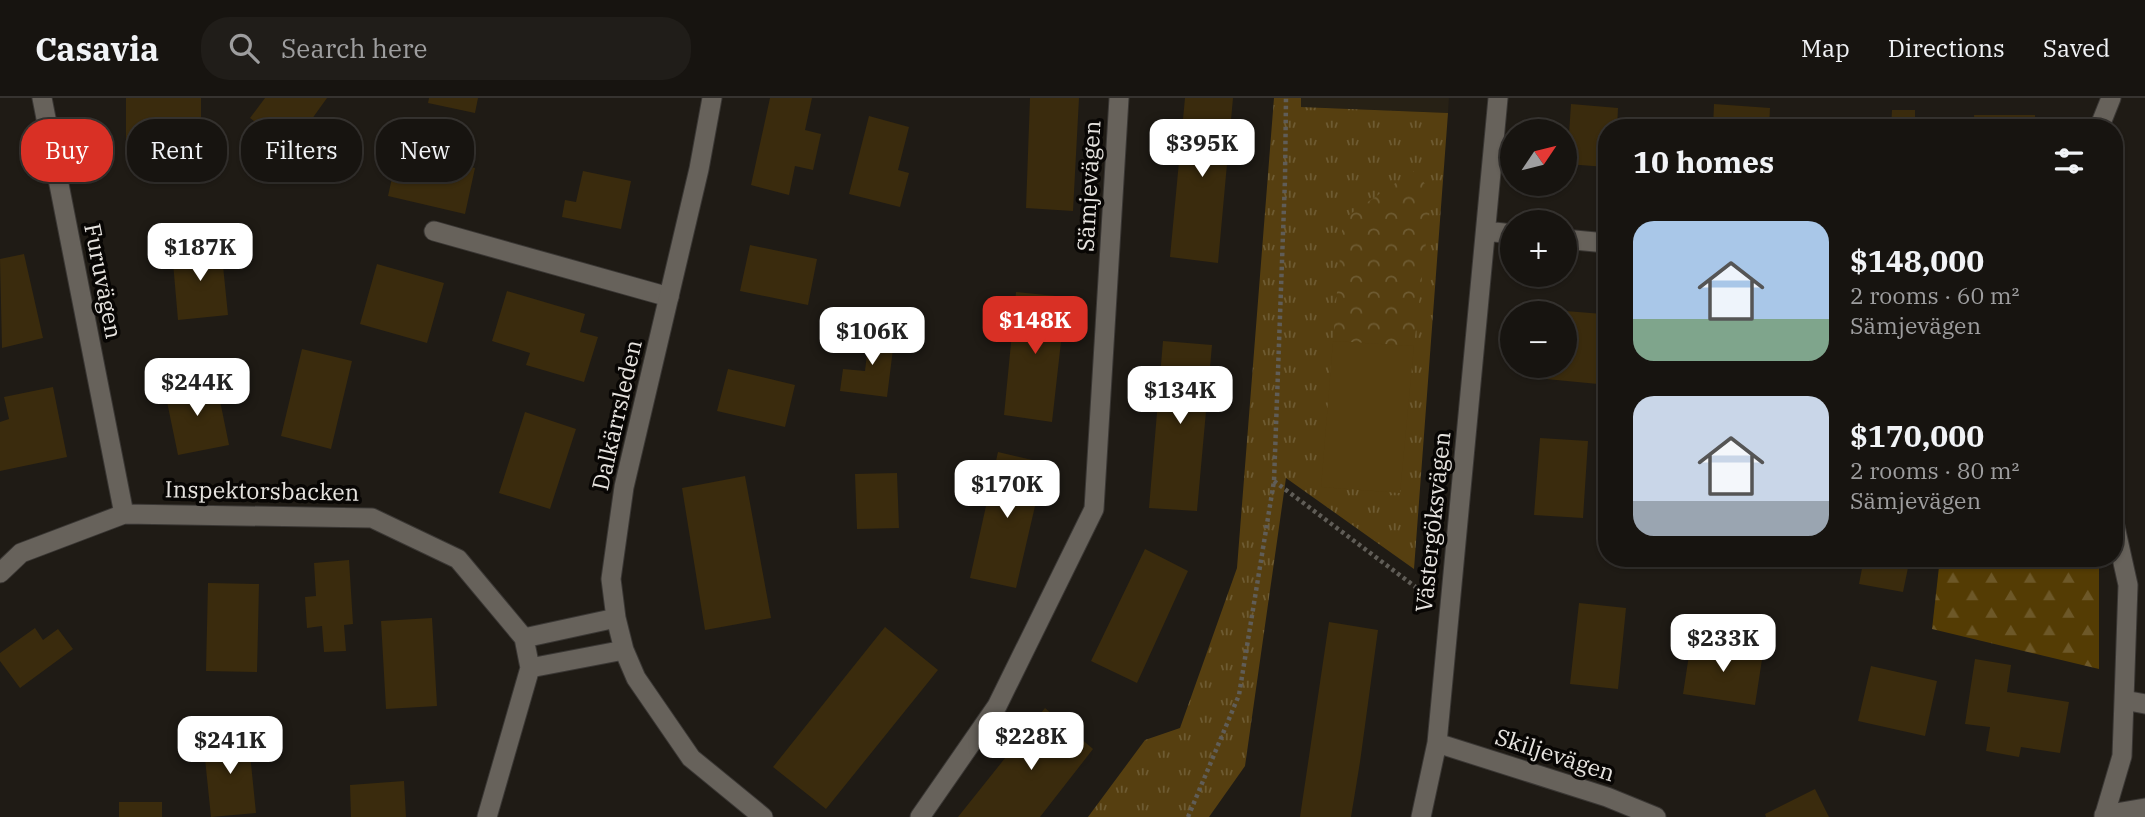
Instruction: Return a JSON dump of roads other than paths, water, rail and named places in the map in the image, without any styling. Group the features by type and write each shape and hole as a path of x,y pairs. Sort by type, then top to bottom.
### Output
{"street":[{"name":"Furuvägen","path":"42,98 124,514"},
{"name":"Dalkärrsleden","path":"624,650 616,618 611,579 624,487 699,169 712,98"},
{"name":"Sämjevägen","path":"920,817 998,706 1094,509 1119,98"},
{"name":"Västergöksvägen","path":"1421,817 1437,743 1497,98"},
{"path":"2103,119 2111,98"},
{"path":"435,231 669,297"},
{"path":"1486,231 1500,233"},
{"path":"1577,240 1598,242"},
{"name":"Inspektorsbacken","path":"0,573 21,553 124,514 372,517 458,559 524,638"},
{"path":"2123,562 2128,585 2122,756 2104,816 2145,808"},
{"path":"487,817 530,668 524,638 616,618"},
{"path":"530,668 624,650 636,678 691,758 763,817"},
{"path":"2124,700 2145,704"},
{"name":"Skiljevägen","path":"1437,743 1606,797 1656,817"}]}
